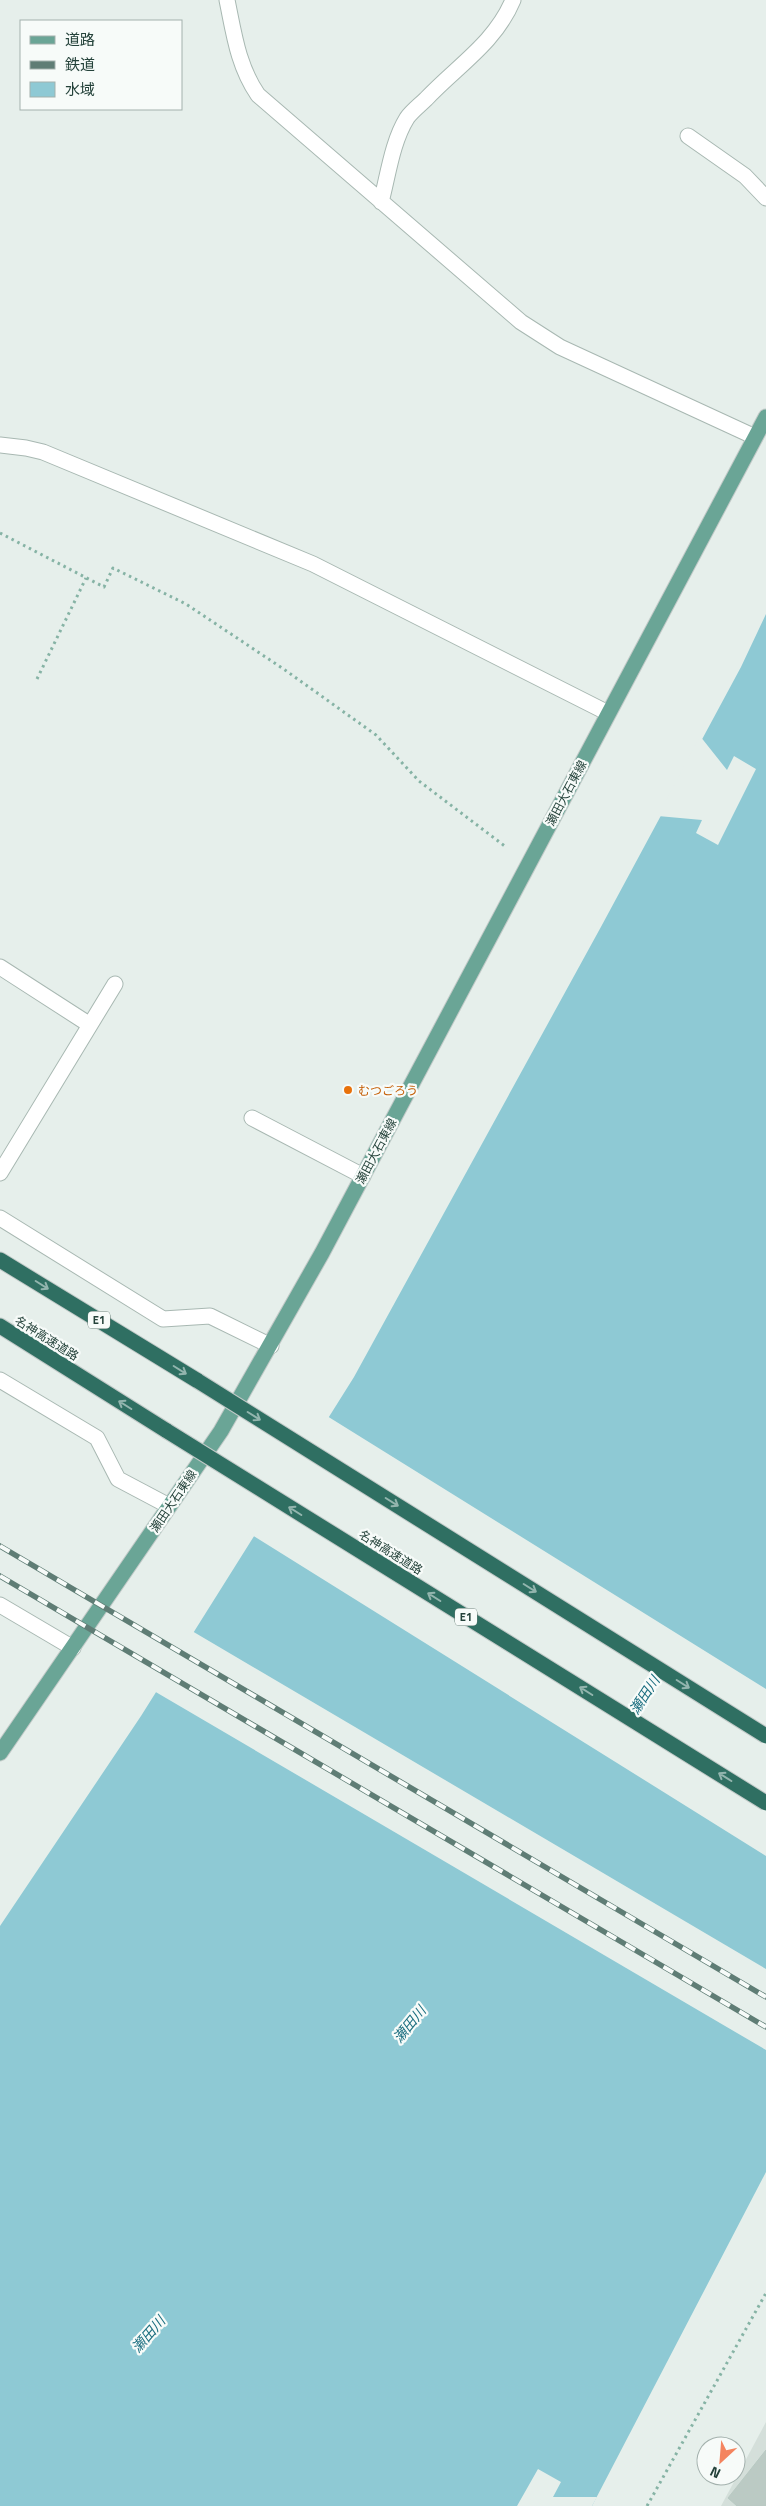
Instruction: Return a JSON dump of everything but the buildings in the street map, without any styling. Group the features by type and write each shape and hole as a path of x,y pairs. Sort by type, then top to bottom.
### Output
{"highway":[{"name":"E1","path":"0,1260 766,1736"},
{"name":"名神高速道路","path":"1,1327 766,1803"}],"main road":[{"name":"瀬田大石東線","path":"0,1753 220,1431 270,1346 363,1176 766,417"}],"street":[{"path":"227,0 239,60 247,79 258,95 521,322 560,347 755,437"},
{"path":"381,202 396,147 407,118 434,90 482,48 506,18 513,0"},
{"path":"688,136 745,176 766,198"},
{"path":"0,445 43,452 313,564 608,714"},
{"path":"0,967 90,1025"},
{"path":"0,1173 115,984"},
{"path":"252,1118 363,1176"},
{"path":"0,1218 163,1319 210,1316 270,1346"},
{"path":"0,1380 97,1438 118,1479 169,1506"},
{"path":"0,1605 73,1648"}],"path":[{"path":"0,533 104,587 113,568 186,604 285,670 376,735 419,781 507,848 531,860"},
{"path":"37,679 86,578"},
{"path":"647,2506 766,2293"}],"shaded area":[{"path":"766,2422 766,2506 721,2506 732,2486 746,2486 746,2459"}],"water":[{"name":"瀬田川","path":"766,614 766,2172 592,2506 0,2506 0,1926 141,1716 354,1377 602,925 741,667"}],"pier":[{"path":"700,736 727,770 734,756 756,769 718,845 696,833 702,820 658,816"},
{"path":"327,1416 766,1689 766,1856 252,1535"},
{"path":"192,1631 766,1969 766,2050 154,1691"},
{"path":"538,2469 561,2482 553,2497 597,2497 592,2506 517,2506"}],"railway":[{"path":"0,1546 766,1997"},
{"path":"0,1576 766,2027"}],"place":[{"name":"むつごろう","path":"348,1090"}]}
